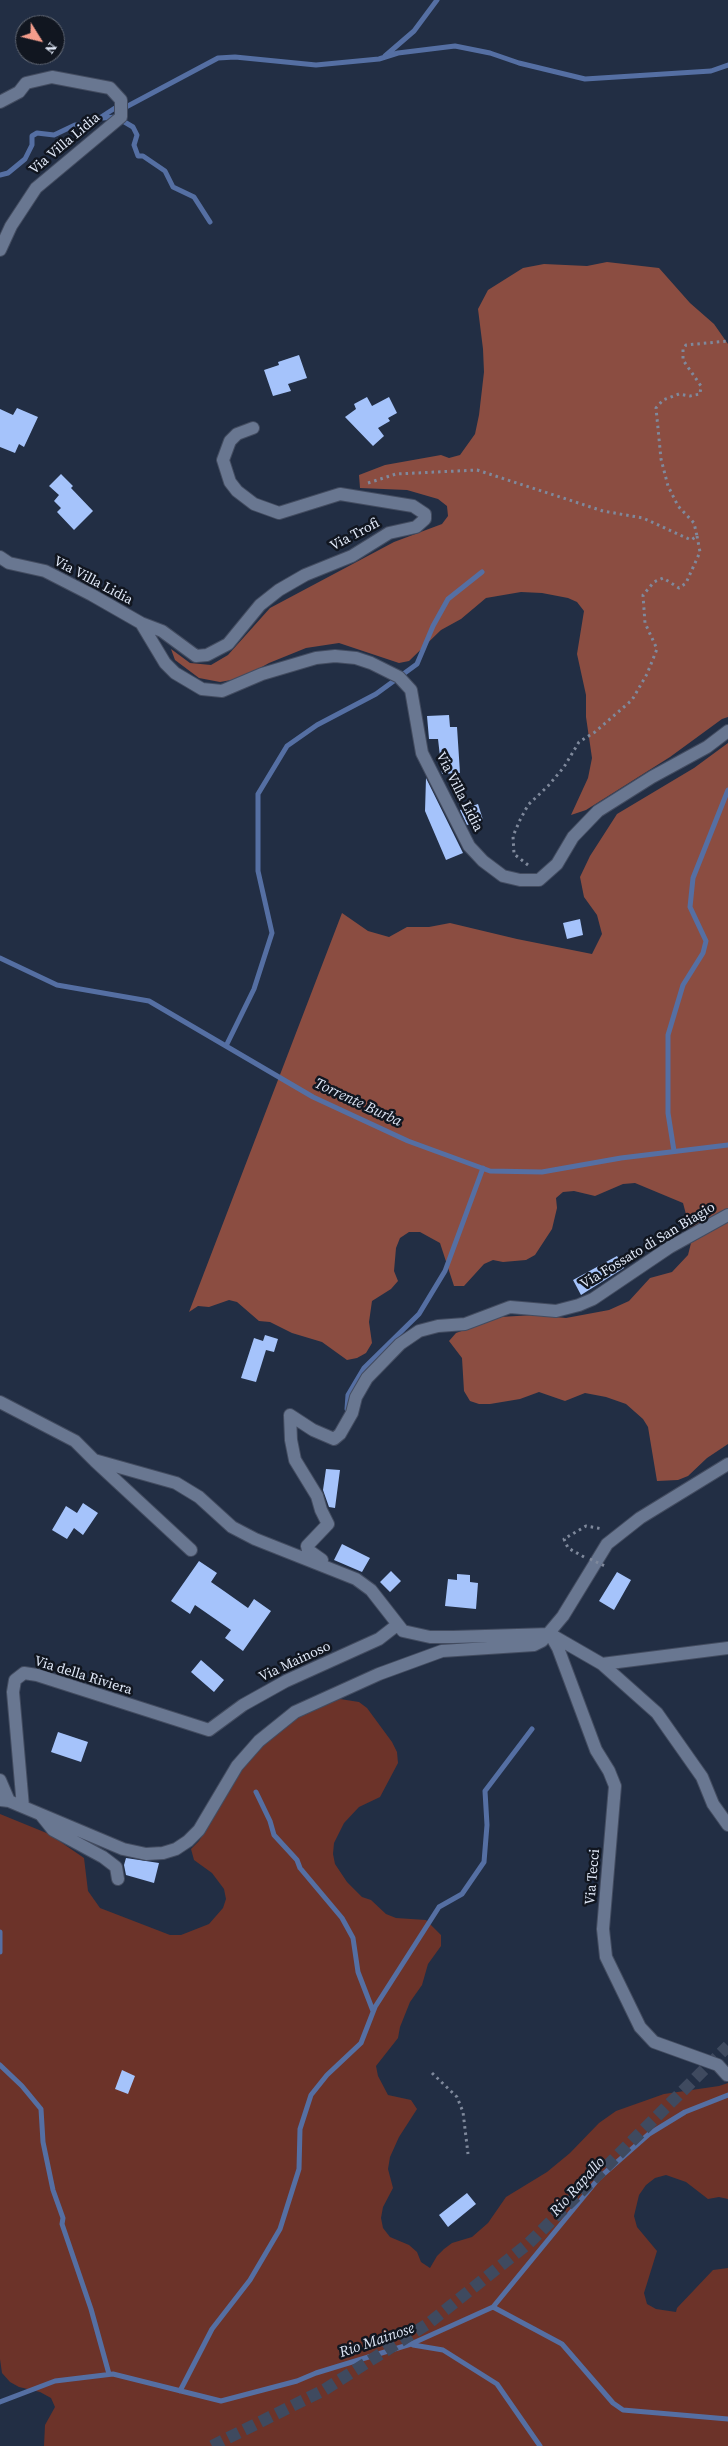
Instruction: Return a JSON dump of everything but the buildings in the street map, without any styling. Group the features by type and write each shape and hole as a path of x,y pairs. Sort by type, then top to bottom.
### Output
{"street":[{"name":"Via Villa Lidia","path":"0,102 19,92 26,83 52,77 110,88 121,100 122,108 122,116 36,188 11,226 0,250"},
{"name":"Via Trofi","path":"141,623 162,631 196,656 206,655 228,644 260,605 279,590 305,575 352,556 389,533 416,526 425,519 425,514 413,506 340,494 280,513 254,504 240,494 230,482 223,460 230,441 237,434 253,428"},
{"name":"Via Villa Lidia","path":"0,557 9,563 44,571 92,595 141,623 165,663 175,673 193,685 212,691 222,691 262,674 316,658 335,656 371,662 399,677 411,690 422,754 469,846 483,861 503,876 529,881 539,880 546,874"},
{"path":"546,874 557,864 573,837 598,811 652,777 707,747 728,731"},
{"name":"Via Fossato di San Biagio","path":"328,1567 308,1550 307,1546 328,1524 320,1510 317,1496 295,1460 290,1415 313,1430 334,1438 340,1434 352,1413 356,1397 366,1378 400,1344 419,1331 438,1326 465,1324 510,1306 556,1311 579,1305 593,1298 670,1247 728,1214"},
{"path":"0,1402 74,1442 191,1550"},
{"path":"94,1460 176,1483 199,1497 240,1531 255,1539 356,1579 370,1590 389,1612 397,1626 412,1634 430,1637 479,1638 550,1634 602,1664 657,1713 702,1777 713,1804 728,1825"},
{"path":"0,1780 5,1800 123,1849 146,1854 164,1853 176,1849 188,1841 198,1830 242,1760 258,1741 294,1712 371,1677 442,1651 534,1645 550,1634 564,1616 607,1544 640,1518 728,1464"},
{"name":"Via Mainoso","path":"209,1730 243,1705 286,1681 379,1639 397,1626"},
{"name":"Via Tecci","path":"550,1634 558,1648 596,1750 609,1771 615,1786 603,1929 606,1957 640,2027 654,2042 718,2065 727,2074"},
{"path":"602,1664 728,1648"},
{"name":"Via della Riviera","path":"24,1807 13,1692 15,1680 24,1673 37,1675 209,1730"},
{"path":"40,1813 53,1830 103,1857 116,1868 118,1879"}],"path":[{"path":"546,874 524,863 514,854 513,836 516,828 528,805 548,786 579,742 595,732 632,700 647,674 658,649 645,623 643,595 654,582 663,578 678,588 686,583 700,552 694,523 678,506 668,486 661,459 656,408 663,400 679,394 690,396 700,394 701,386 683,360 683,350 686,345 728,340"},
{"path":"363,484 396,474 477,470 603,510 643,518 691,540 698,536"},
{"path":"580,1555 568,1548 564,1539 586,1526 620,1533"},
{"path":"590,1559 606,1566"},
{"path":"432,2073 457,2097 463,2112 468,2154"}],"shaded area":[{"path":"607,262 659,268 690,303 714,324 728,344 728,717 722,719 670,757 586,810 571,815 588,778 592,758 586,717 586,695 577,654 584,611 577,602 568,598 542,593 521,592 486,598 461,619 441,630 409,661 399,663 339,643 306,648 269,663 242,678 220,682 199,678 175,660 171,649 190,663 211,665 228,655 270,608 394,542 442,524 448,516 447,506 438,499 407,490 360,488 359,475 385,465 441,455 449,458 460,455 475,434 484,372 478,309 488,290 523,268 544,264 587,266"},
{"path":"728,743 728,1444 707,1458 688,1476 678,1480 657,1481 648,1427 643,1419 626,1404 606,1397 585,1393 565,1401 539,1392 520,1399 479,1404 470,1401 464,1391 462,1358 449,1341 456,1333 500,1317 534,1315 566,1318 609,1310 629,1301 650,1278 672,1272 688,1255 691,1233 683,1203 635,1183 623,1184 595,1196 574,1191 563,1192 556,1198 557,1208 552,1229 535,1255 526,1260 503,1262 493,1260 484,1264 464,1286 454,1286 440,1243 420,1232 409,1232 400,1238 396,1248 394,1271 398,1281 391,1289 372,1301 369,1322 372,1343 366,1353 357,1358 347,1360 322,1342 292,1333 270,1322 259,1321 237,1302 229,1300 209,1307 198,1306 189,1312 342,913 368,931 389,937 407,927 429,927 450,923 592,954 602,934 597,915 584,897 580,877 590,856 617,814 694,768"},
{"path":"340,1699 359,1702 367,1708 392,1742 397,1752 398,1763 380,1797 359,1807 344,1823 334,1843 333,1854 335,1864 347,1882 362,1897 371,1900 386,1914 396,1918 426,1920 441,1935 441,1946 428,1964 422,1985 410,2002 400,2027 398,2038 376,2066 378,2076 388,2095 411,2100 417,2109 399,2137 390,2157 388,2169 393,2188 383,2207 381,2218 383,2228 390,2237 409,2245 417,2252 421,2262 430,2268 444,2249 452,2243 472,2237 488,2223 506,2197 547,2172 570,2153 599,2123 616,2111 664,2094 728,2083 728,2199 719,2197 708,2199 686,2182 666,2175 655,2178 646,2185 639,2195 634,2216 637,2227 657,2251 644,2293 647,2304 656,2309 676,2312 677,2308 713,2270 728,2268 728,2446 44,2446 45,2425 55,2407 51,2398 40,2392 19,2387 10,2382 2,2373 0,2359 0,1814 49,1834 84,1858 88,1891 100,1908 170,1935 181,1935 209,1924 223,1908 226,1899 224,1889 212,1873 194,1860 191,1849 199,1841 249,1756 294,1716"}],"waterway":[{"path":"385,56 414,31 437,0"},
{"path":"0,175 8,173 25,159 32,145 32,136 37,133 54,135 75,125 89,125 115,108 126,107 218,58 235,57 316,65 379,59 398,53 455,46 490,53 519,63 585,79 711,71 728,65"},
{"path":"103,118 116,117 133,127 137,135 134,145 138,156 143,156 165,171 173,187 194,197 210,222"},
{"path":"226,1046 254,989 272,933 258,871 258,794 287,746 317,725 376,694 417,664 433,626 448,599 482,572"},
{"path":"674,1151 668,1113 668,1035 683,985 703,953 706,941 690,907 693,878 728,790"},
{"name":"Torrente Burba","path":"0,958 57,985 149,1001 313,1097 408,1141 490,1171 542,1172 621,1158 728,1145"},
{"path":"347,1409 348,1395 364,1368 419,1314 445,1271 483,1168"},
{"path":"180,2391 212,2329 250,2280 280,2229 299,2169 300,2129 311,2095 327,2075 361,2043 375,2007 439,1907 462,1894 484,1862 487,1825 485,1791 532,1729"},
{"path":"256,1792 270,1821 274,1835 297,1860 300,1868 342,1918 353,1938 358,1972 373,2011"},
{"path":"0,1932 0,1952"},
{"path":"0,2065 22,2086 41,2109 43,2142 53,2190 63,2218 62,2224 91,2309 109,2374"},
{"name":"Rio Rapallo","path":"493,2307 599,2178 649,2134 685,2112 728,2095"},
{"name":"Rio Mainose","path":"0,2402 55,2381 113,2374 221,2401 297,2381 316,2373 411,2344 493,2307 562,2344 613,2403 623,2410 728,2419"},
{"path":"413,2345 443,2350 497,2384 540,2446"}],"tunnel":[{"path":"212,2446 324,2390 429,2323 529,2243 728,2046"}]}
